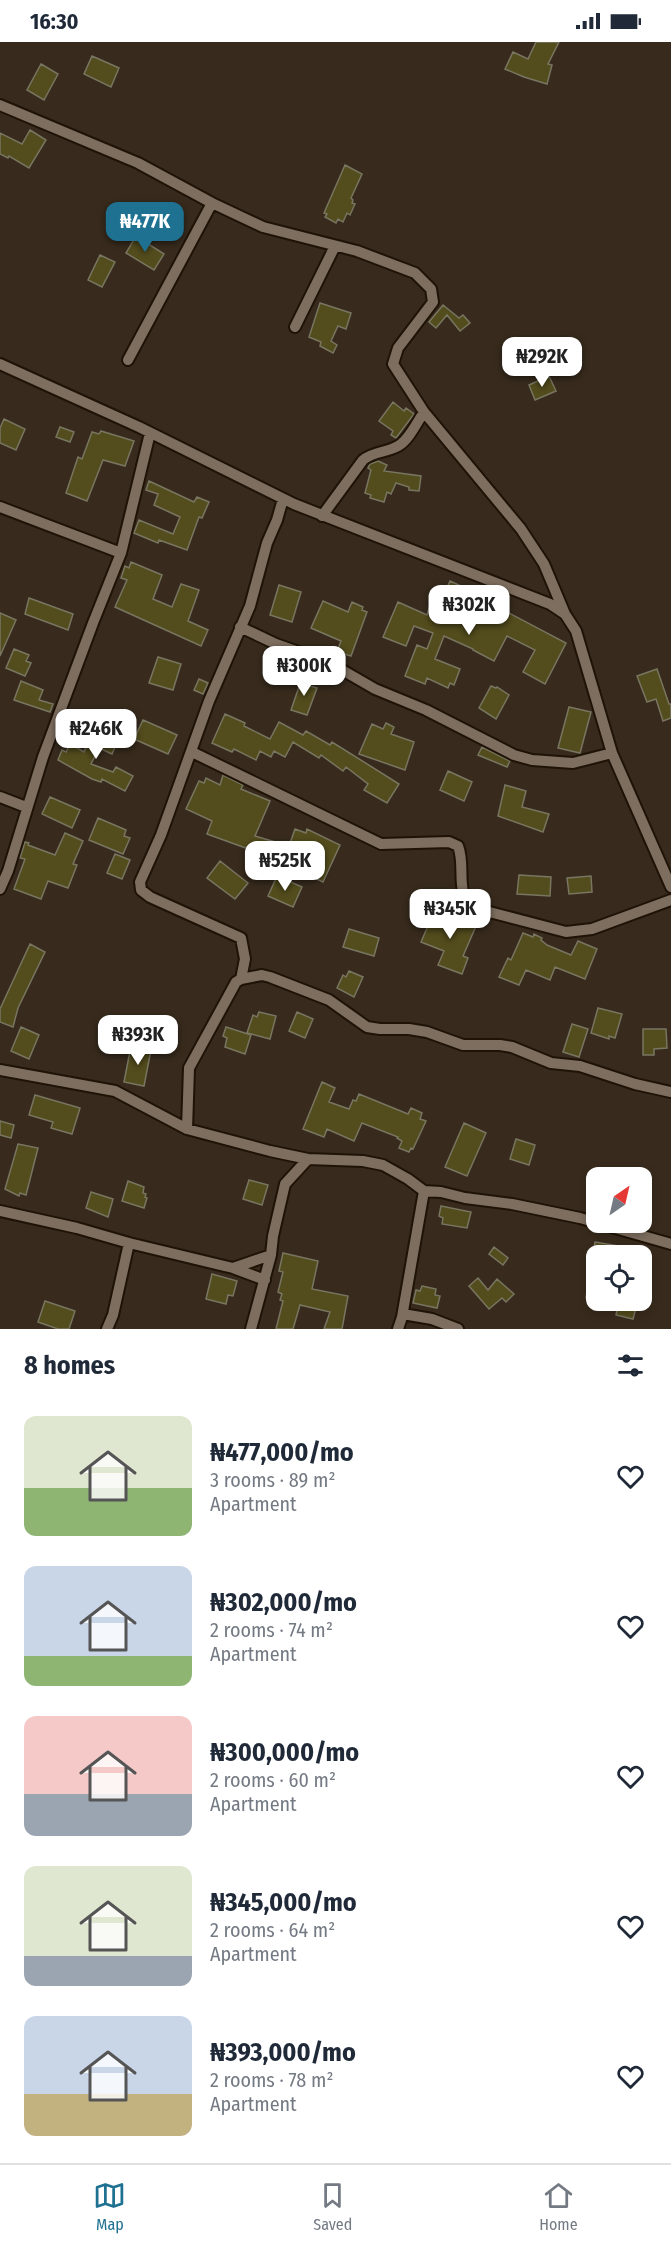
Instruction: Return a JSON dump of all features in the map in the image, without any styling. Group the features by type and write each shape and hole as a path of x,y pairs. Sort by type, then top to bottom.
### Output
{"street":[{"path":"0,105 138,163 263,227 357,251 415,273 431,289 433,302 398,348 393,363 424,412 520,529 544,564 565,614 576,631 612,753 671,887"},
{"path":"128,360 212,202"},
{"path":"295,327 335,246"},
{"path":"0,364 150,433 283,499 550,604 565,614"},
{"path":"322,516 363,460 370,454 398,446 406,439 424,412"},
{"path":"0,889 8,871 26,807 121,553 150,433"},
{"path":"241,979 244,959 241,938 150,897 141,890 140,882 162,835 209,701 250,606 267,543 283,499"},
{"path":"0,507 121,553"},
{"path":"240,627 276,644 330,663 375,689 426,710 514,755 532,760 573,763 612,753"},
{"path":"192,752 381,843 449,842 458,846 461,855 462,892 465,901 478,909 566,932 592,929 671,900"},
{"path":"0,797 26,807"},
{"path":"187,1129 189,1068 236,982 262,975 316,993 367,1027 427,1032 463,1045 500,1044 551,1063 580,1066 635,1084 671,1092"},
{"path":"0,1070 116,1091 187,1129 308,1160 363,1161 383,1165 424,1191 512,1203 580,1218 671,1244"},
{"path":"251,1329 271,1255 285,1184 308,1160"},
{"path":"398,1329 403,1314 424,1191"},
{"path":"0,1211 233,1268 265,1280"},
{"path":"106,1329 113,1315 129,1243"},
{"path":"233,1268 271,1255"},
{"path":"403,1314 432,1319 458,1329"}],"building":[{"path":"536,42 559,42 548,64 552,65 547,84 505,69 513,52 528,59"},
{"path":"92,56 119,68 111,87 84,74"},
{"path":"41,64 58,74 44,100 27,90"},
{"path":"30,130 46,140 29,168 9,156 8,158 0,154 0,133 22,144"},
{"path":"345,165 362,174 351,198 352,203 355,204 350,215 347,213 343,222 338,219 336,223 325,217 327,214 324,213"},
{"path":"136,236 164,254 154,270 126,253"},
{"path":"100,255 115,262 102,287 88,280"},
{"path":"320,303 351,313 346,329 338,326 331,341 337,345 333,353 320,346 321,342 309,337"},
{"path":"443,305 459,318 463,315 470,323 460,331 447,315 436,328 429,322"},
{"path":"549,376 556,391 535,400 529,385"},
{"path":"393,402 404,411 406,408 414,414 396,438 391,435 393,431 379,421"},
{"path":"4,419 25,429 16,450 0,443 0,428"},
{"path":"60,427 74,432 70,442 56,437"},
{"path":"101,431 134,441 125,466 103,460 87,501 66,493 78,457 82,459 92,432 99,434"},
{"path":"378,461 387,465 384,471 421,476 419,491 409,490 409,487 396,483 391,494 387,492 384,502 370,498 371,495 365,493 371,470 368,468 370,464"},
{"path":"149,481 194,502 197,497 209,502 202,518 199,517 187,550 159,540 158,543 134,533 139,520 173,534 180,517 154,505 158,494 146,490"},
{"path":"131,562 162,575 153,599 172,607 181,584 199,590 188,621 208,630 201,646 115,607 127,580 121,578 125,566 129,568"},
{"path":"450,581 465,588 463,593 507,612 566,643 545,684 523,672 535,650 507,636 494,661 444,636 435,659 460,669 454,685 450,683 448,688 427,678 425,684 405,676 417,645 427,649 433,633 414,626 406,646 383,637 398,602 427,615 429,608 437,611"},
{"path":"279,585 301,592 292,622 270,615"},
{"path":"29,598 73,614 68,630 25,614"},
{"path":"323,601 348,612 352,602 363,607 362,610 367,612 351,656 338,649 341,641 311,628"},
{"path":"0,613 16,620 0,656"},
{"path":"14,649 29,655 26,661 31,663 25,676 6,668"},
{"path":"158,657 181,664 173,690 149,683"},
{"path":"657,669 669,704 671,704 671,718 663,721 656,699 647,702 637,676"},
{"path":"302,678 312,682 310,686 317,688 307,715 291,710"},
{"path":"199,679 208,683 203,694 194,690"},
{"path":"21,681 43,690 39,700 53,704 50,712 14,700"},
{"path":"491,686 509,695 496,719 479,708"},
{"path":"569,707 591,712 580,753 558,748"},
{"path":"225,714 245,723 244,726 270,739 279,722 303,735 306,731 330,745 332,742 399,784 387,803 364,790 368,784 346,767 343,771 321,755 319,758 293,742 285,757 274,751 271,757 260,751 256,760 234,749 232,752 212,743"},
{"path":"143,720 177,735 168,754 134,739"},
{"path":"386,723 394,727 391,734 414,742 405,770 359,754 372,724 383,729"},
{"path":"102,728 120,736 112,754 99,748 91,764 113,772 116,767 133,776 125,791 102,779 101,782 92,779 58,760 62,750 66,752 70,744 84,752 93,730 100,733"},
{"path":"482,747 510,761 507,767 478,755"},
{"path":"448,771 472,782 464,801 440,790"},
{"path":"223,775 243,785 241,789 270,801 255,836 289,846 295,829 306,833 307,829 340,845 323,882 308,875 309,871 277,858 276,861 253,854 254,851 207,834 212,821 186,809 199,781 204,783 206,778 220,785"},
{"path":"505,785 526,791 522,807 549,814 543,832 498,816"},
{"path":"50,797 80,810 72,828 42,814"},
{"path":"98,818 126,830 124,836 130,838 123,854 89,840"},
{"path":"65,833 83,841 73,864 77,865 68,888 48,881 41,899 14,889 25,859 20,858 25,842 55,855"},
{"path":"115,854 130,860 122,879 107,873"},
{"path":"220,861 248,883 235,899 207,878"},
{"path":"519,875 551,877 550,896 517,894"},
{"path":"277,876 302,887 293,907 268,896"},
{"path":"591,876 592,892 569,894 567,878"},
{"path":"434,912 449,918 450,914 476,926 463,956 468,958 462,974 438,965 444,951 421,942"},
{"path":"349,929 379,938 374,956 343,947"},
{"path":"523,933 533,937 534,934 542,938 541,940 547,945 571,955 578,941 597,949 585,979 555,967 550,980 526,970 519,985 499,977 508,958 511,960"},
{"path":"30,944 45,952 18,1008 13,1027 0,1022 0,1009"},
{"path":"349,971 363,977 354,997 337,988 343,975 346,977"},
{"path":"598,1008 622,1014 615,1038 609,1036 609,1039 591,1033"},
{"path":"259,1012 276,1016 270,1039 247,1033 253,1015 257,1017"},
{"path":"297,1012 313,1019 305,1038 289,1031"},
{"path":"572,1024 588,1029 579,1057 563,1052"},
{"path":"21,1027 39,1035 29,1059 11,1051"},
{"path":"226,1027 251,1035 245,1054 225,1047 227,1038 223,1036"},
{"path":"643,1029 666,1029 667,1048 654,1049 654,1055 643,1055"},
{"path":"131,1046 151,1050 144,1086 124,1082"},
{"path":"322,1082 335,1088 329,1102 349,1109 359,1094 408,1114 411,1108 422,1113 420,1119 426,1121 413,1149 411,1148 409,1152 399,1148 402,1141 398,1137 362,1123 354,1141 327,1129 324,1137 303,1129"},
{"path":"35,1095 80,1108 72,1134 51,1128 53,1122 29,1115"},
{"path":"0,1121 14,1125 11,1138 0,1135"},
{"path":"464,1123 486,1133 467,1176 445,1167"},
{"path":"516,1139 535,1145 529,1165 510,1159"},
{"path":"18,1144 38,1148 26,1195 20,1193 19,1196 5,1189"},
{"path":"249,1180 268,1185 262,1205 243,1199"},
{"path":"128,1181 144,1187 143,1193 147,1198 144,1208 122,1201"},
{"path":"91,1192 113,1199 108,1217 86,1208"},
{"path":"441,1206 471,1212 467,1228 442,1224 443,1218 439,1216"},
{"path":"595,1242 613,1245 595,1245"},
{"path":"494,1247 508,1258 503,1265 489,1254"},
{"path":"283,1253 318,1261 312,1289 348,1296 342,1329 324,1329 330,1312 300,1305 293,1329 276,1329 283,1301 280,1300 282,1294 278,1292 283,1272 279,1271"},
{"path":"212,1274 237,1281 233,1296 228,1295 226,1304 206,1299"},
{"path":"478,1278 488,1290 497,1279 514,1294 506,1302 502,1298 489,1309 469,1286"},
{"path":"422,1286 436,1289 435,1295 440,1296 437,1308 413,1303 416,1290 420,1291"},
{"path":"45,1301 75,1311 69,1329 58,1329 38,1322"},
{"path":"617,1311 635,1311 633,1319 616,1315"}]}
